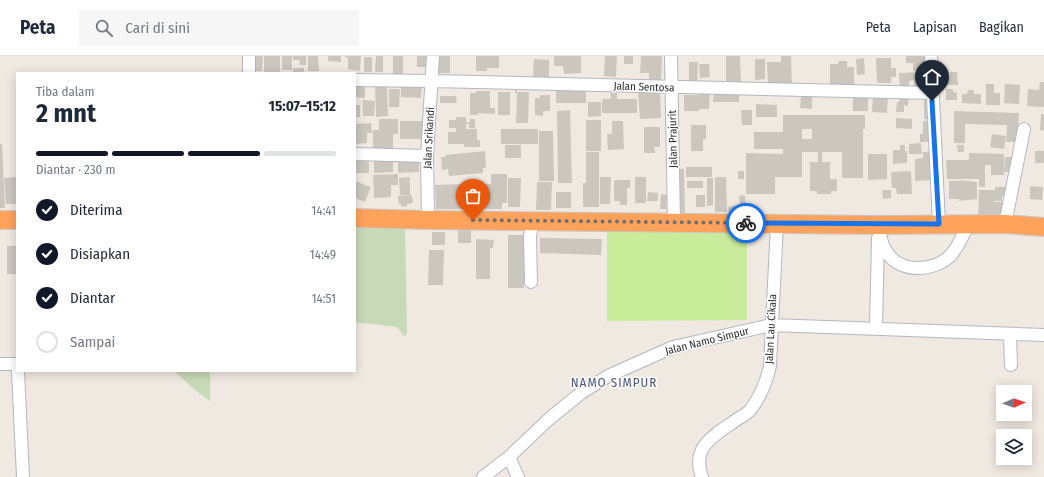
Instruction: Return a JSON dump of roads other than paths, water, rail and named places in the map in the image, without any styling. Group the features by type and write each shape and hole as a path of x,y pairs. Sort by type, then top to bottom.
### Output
{"highway":[{"path":"356,218 674,223 777,223 879,228 939,224 1005,224 1044,227"},
{"path":"0,220 16,220"}],"street":[{"path":"249,56 249,72"},
{"name":"Jalan Srikandi","path":"428,220 426,156 433,56"},
{"name":"Jalan Prajurit","path":"671,56 674,223"},
{"path":"931,56 939,224"},
{"name":"Jalan Sentosa","path":"356,80 933,93"},
{"path":"1005,224 1024,129"},
{"path":"356,154 426,156"},
{"path":"531,282 530,236 533,221"},
{"name":"Jalan Lau Cikala","path":"702,477 699,467 699,458 704,447 718,432 751,409 768,376 770,366 777,223"},
{"path":"879,228 886,251 890,256 903,266 915,268 928,267 946,259 955,249 968,225"},
{"path":"876,328 879,228"},
{"name":"Jalan Namo Simpur","path":"483,477 509,457 549,418 581,393 608,376 673,348 771,325 1044,335"},
{"path":"1010,334 1011,365"},
{"path":"0,364 16,364"},
{"path":"18,372 24,477"},
{"path":"509,457 518,477"}],"district":[{"name":"NAMO SIMPUR","path":"614,382"}]}
